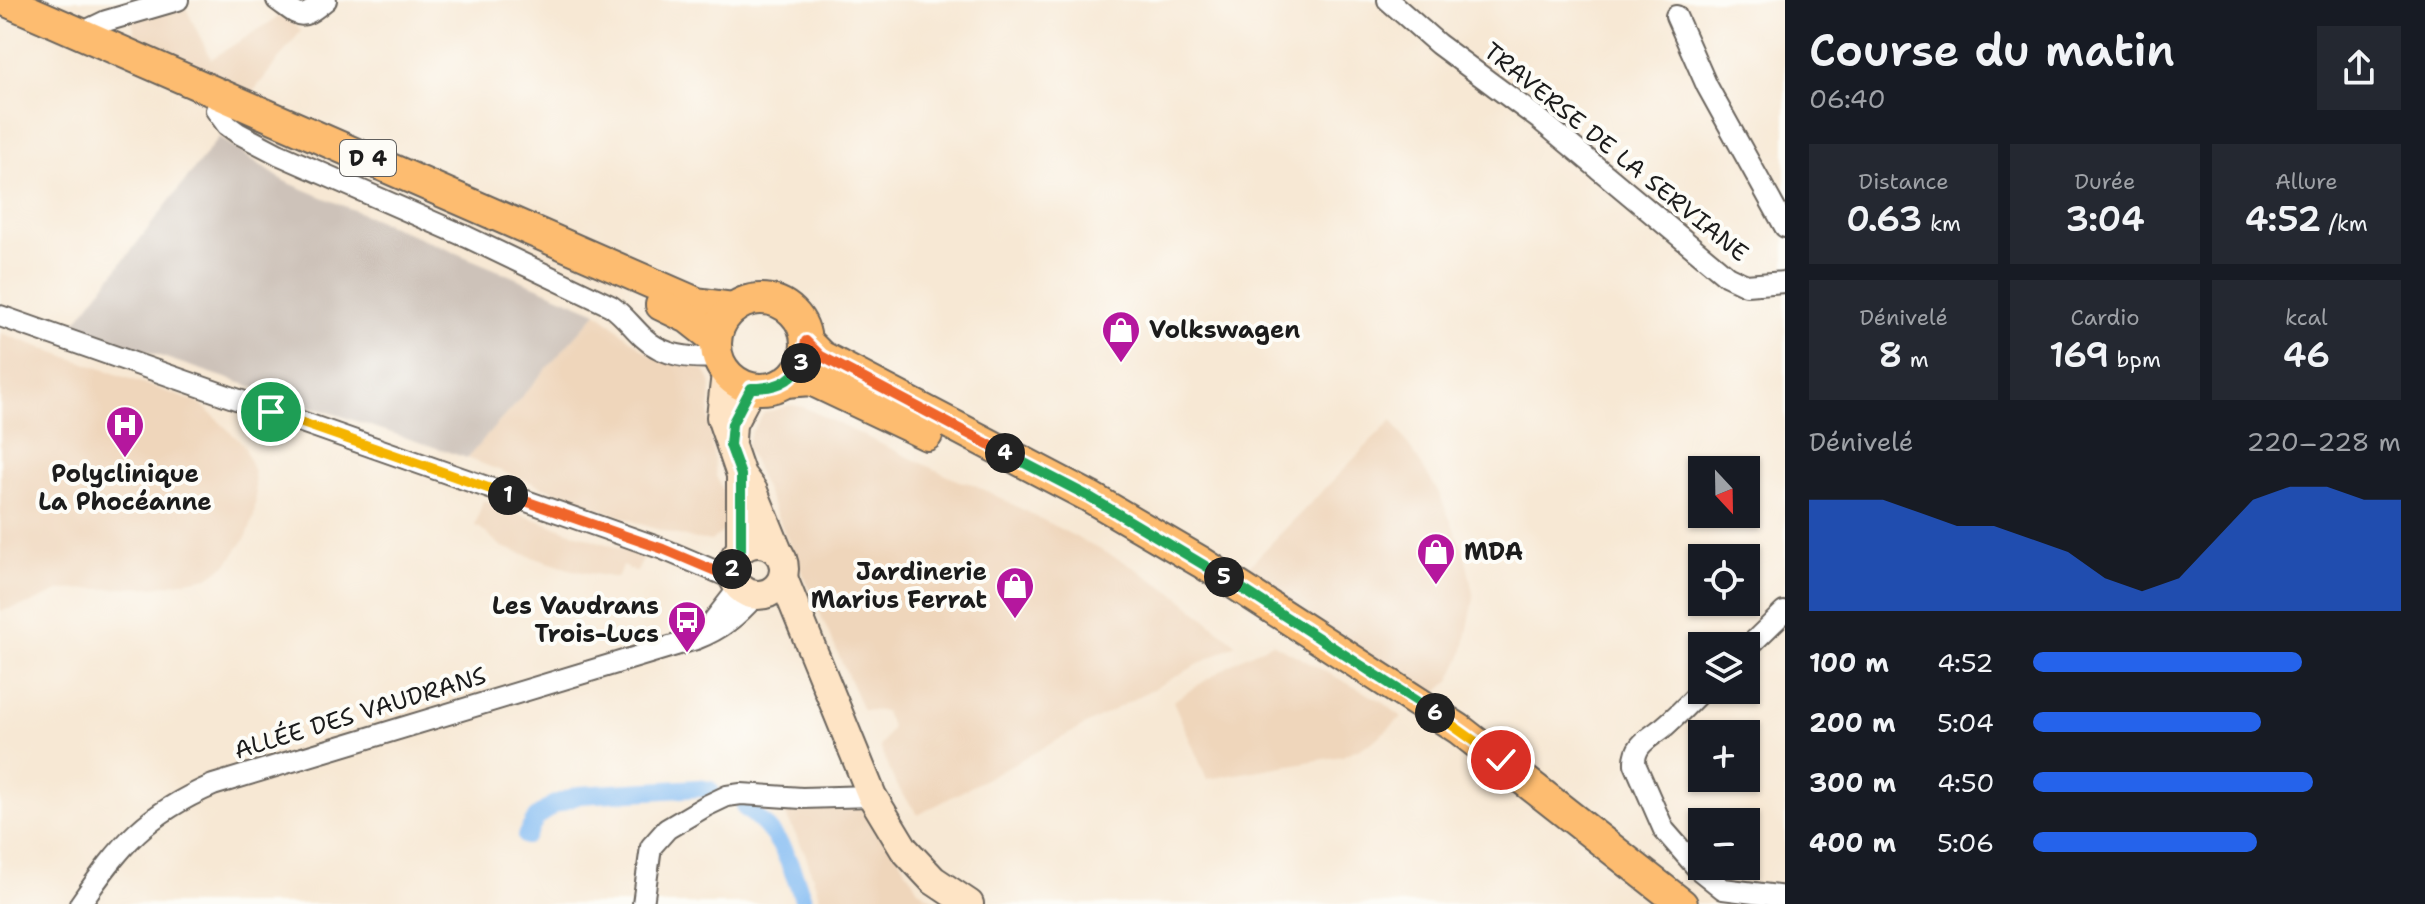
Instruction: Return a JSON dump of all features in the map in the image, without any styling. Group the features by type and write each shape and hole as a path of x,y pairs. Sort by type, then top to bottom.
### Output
{"main road":[{"name":"D 4","path":"4,0 46,11 79,34 697,303 734,308"},
{"name":"D 4","path":"0,15 688,318 728,364"},
{"path":"786,382 797,371 804,357 806,341 799,318 780,303 756,299 734,308 721,322 728,364 769,388 786,382 811,380 1083,511 1344,668 1591,833"},
{"path":"806,341 821,356 1090,497 1201,562 1459,729 1682,904"}],"street":[{"path":"79,34 106,21 178,0"},
{"path":"277,0 293,14 303,15 326,0"},
{"name":"TRAVERSE DE LA SERVIANE","path":"1388,0 1438,44 1539,119 1727,276 1746,285 1785,282"},
{"path":"1676,16 1707,86 1785,227"},
{"path":"216,110 227,125 238,133 278,154 467,237 611,306 659,349 679,357 728,364 721,417 741,475 753,491 759,581"},
{"path":"0,316 759,581 808,643 872,796 904,849 933,880 969,904"},
{"path":"741,475 741,549 750,544 770,546 759,581"},
{"name":"ALLÉE DES VAUDRANS","path":"80,904 111,858 134,834 187,796 213,785 696,639 759,581"},
{"path":"1760,635 1784,612"},
{"path":"1688,704 1662,729 1646,738 1635,754 1635,764 1664,830 1698,869 1723,889 1785,897"},
{"path":"643,904 651,847 667,829 727,796 872,796"}],"shaded area":[{"path":"183,2 211,59 285,13 301,31 253,92 131,42 134,29 131,18"},
{"path":"219,137 284,181 597,312 467,458 72,327"},
{"path":"597,312 651,356 704,370 711,383 709,421 716,476 728,515 724,531 711,541 649,527 467,458"},
{"name":"Polyclinique La Phocéanne","path":"0,333 201,404 244,445 254,473 254,516 247,536 227,564 208,577 155,587 61,590 29,604 0,611"},
{"name":"Jardinerie Marius Ferrat","path":"790,405 803,407 959,481 973,484 1130,565 1178,596 1236,644 918,815 895,783 880,747 892,727 884,711 863,710 746,446 764,413"},
{"path":"1392,420 1438,491 1465,555 1474,598 1463,654 1450,681 1428,699 1241,574"},
{"path":"483,500 644,557 637,572 622,566 617,578 572,570 502,547 475,526"},
{"path":"1272,643 1381,701 1402,717 1371,743 1342,756 1207,779 1173,701 1238,660"},
{"path":"779,802 869,809 918,889 939,904 822,904 805,853"}],"waterway":[{"path":"526,836 536,818 553,805 579,795 699,788 710,790"},
{"path":"745,808 768,828 783,850 805,904"}],"place":[{"name":"Volkswagen","path":"1121,364"},
{"name":"Polyclinique La Phocéanne","path":"125,459"},
{"name":"MDA","path":"1436,586"},
{"name":"Jardinerie Marius Ferrat","path":"1015,620"},
{"name":"Les Vaudrans Trois-Lucs","path":"687,654"}],"route":[{"path":"271,412 663,549 734,579 732,563 741,549 742,527 741,475 730,445 732,424 751,388 769,388 786,382 797,371 804,357 806,341 821,356 1090,497 1201,562 1459,729 1501,760"}]}
